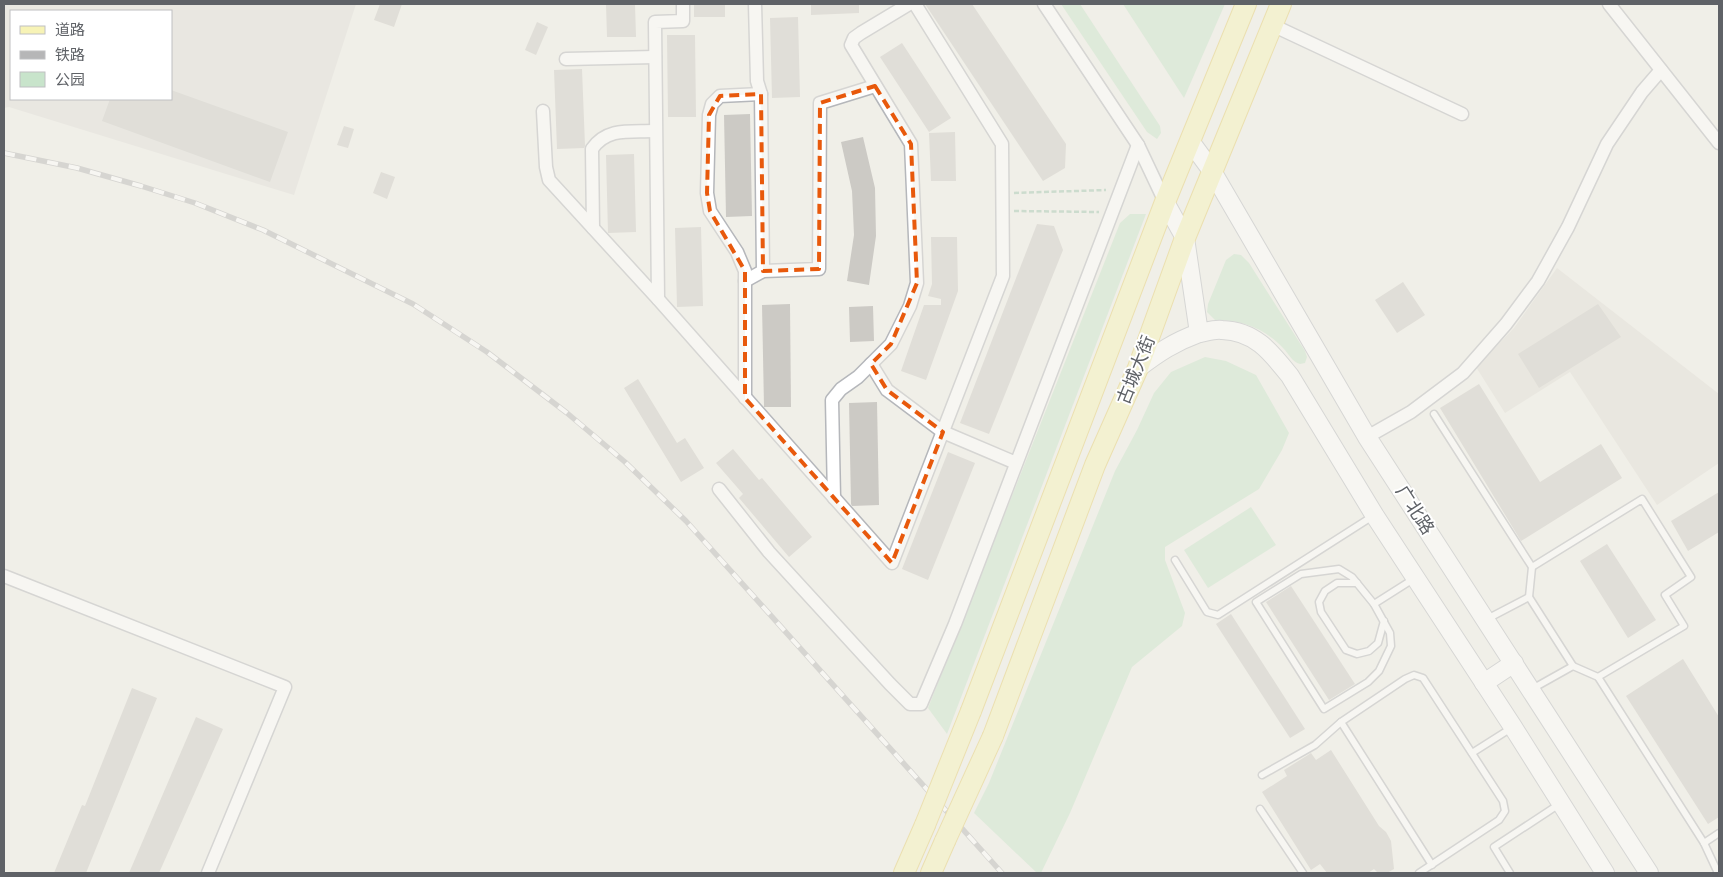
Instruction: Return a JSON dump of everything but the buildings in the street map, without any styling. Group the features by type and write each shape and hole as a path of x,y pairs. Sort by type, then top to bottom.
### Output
{"main road":[{"name":"古城大街","path":"904,873 972,711 1165,202 1246,4"},
{"name":"古城大街","path":"931,873 993,736 1095,465 1138,368 1184,238 1281,4"},
{"name":"广北路","path":"1190,141 1212,171 1368,437 1649,873"},
{"path":"1165,202 1184,238 1198,333"},
{"name":"广北路","path":"1138,368 1178,340 1198,333 1222,330 1247,334 1262,344 1290,376 1375,516 1513,727 1605,873"},
{"path":"1484,683 1514,663"}],"street":[{"path":"658,299 655,22 683,21 684,4"},
{"path":"755,4 757,81 760,94 763,271"},
{"path":"834,498 832,400 841,389 858,377 891,344 910,306 917,283 911,144 851,45 854,38 861,33 909,4"},
{"path":"543,111 546,167 549,180 658,299 892,563 1004,276 1002,144 915,4"},
{"path":"1044,4 1138,145 1165,202"},
{"path":"1609,4 1719,143"},
{"path":"1272,26 1462,114"},
{"path":"566,59 655,57"},
{"path":"1368,437 1411,412 1463,373 1506,324 1538,281 1564,235 1608,144 1642,92 1661,70"},
{"path":"745,281 763,271 820,269 820,103 875,86"},
{"path":"745,398 745,271 737,252 710,211 707,193 709,115 712,104 720,96 760,94"},
{"path":"593,228 592,149 607,134 655,131"},
{"path":"719,489 770,552 890,684 910,704 921,704 951,634 1138,145"},
{"path":"871,364 887,390 943,432 1016,463"},
{"path":"4,576 285,687 208,873"}],"lane":[{"path":"1434,414 1532,567 1528,597 1573,666 1598,677 1704,843 1718,873"},
{"path":"1532,567 1642,499 1691,577 1665,594 1684,626 1598,677"},
{"path":"1175,560 1207,612 1218,615 1375,516"},
{"path":"1339,570 1352,577 1374,604 1390,633 1391,646 1379,671 1368,682 1324,709 1256,602 1301,574 1339,570"},
{"path":"1374,604 1415,578"},
{"path":"1357,583 1338,583 1325,591 1319,602 1322,612 1346,650 1357,654 1369,651 1378,643 1384,622"},
{"path":"1486,620 1528,597"},
{"path":"1531,690 1573,666"},
{"path":"1262,775 1315,745 1341,722 1405,679 1414,675 1423,678 1503,801 1505,811 1499,820 1419,873"},
{"path":"1341,722 1432,865"},
{"path":"1472,753 1513,727"},
{"path":"1510,873 1494,847 1561,803"},
{"path":"1260,809 1303,873"},
{"path":"1704,843 1719,833"}],"path":[{"path":"1003,193 1121,190"},
{"path":"1003,211 1112,212"}],"highlighted area":[{"path":"875,86 911,144 917,283 891,344 871,364 887,390 943,432 892,563 745,398 745,271 710,211 707,193 709,115 720,96 761,94 763,271 819,269 820,103"}],"shaded area":[{"path":"4,4 356,4 294,195 9,107 4,108"},
{"path":"1557,268 1719,394 1719,463 1657,505 1570,372 1505,413 1476,367 1514,328"}],"green space":[{"path":"1061,4 1080,4 1160,126 1161,133 1157,139 1147,132"},
{"path":"1123,4 1225,4 1184,98"},
{"path":"1130,214 1146,214 947,734 928,708 1120,223"},
{"path":"1234,254 1241,255 1249,263 1305,351 1307,357 1305,363 1295,362 1276,341 1260,330 1252,326 1225,320 1215,320 1207,312 1208,304 1226,260"},
{"path":"1205,357 1226,361 1256,375 1289,433 1282,450 1259,489 1165,547 1165,560 1185,613 1182,626 1132,667 1070,813 1041,873 1037,873 974,813 989,783 1115,471 1154,393 1171,372"},
{"path":"1251,507 1276,545 1208,588 1184,550"}],"railway":[{"path":"4,153 77,168 141,186 195,203 263,230 413,304 487,352 567,413 625,462 686,521 1002,873"}]}
